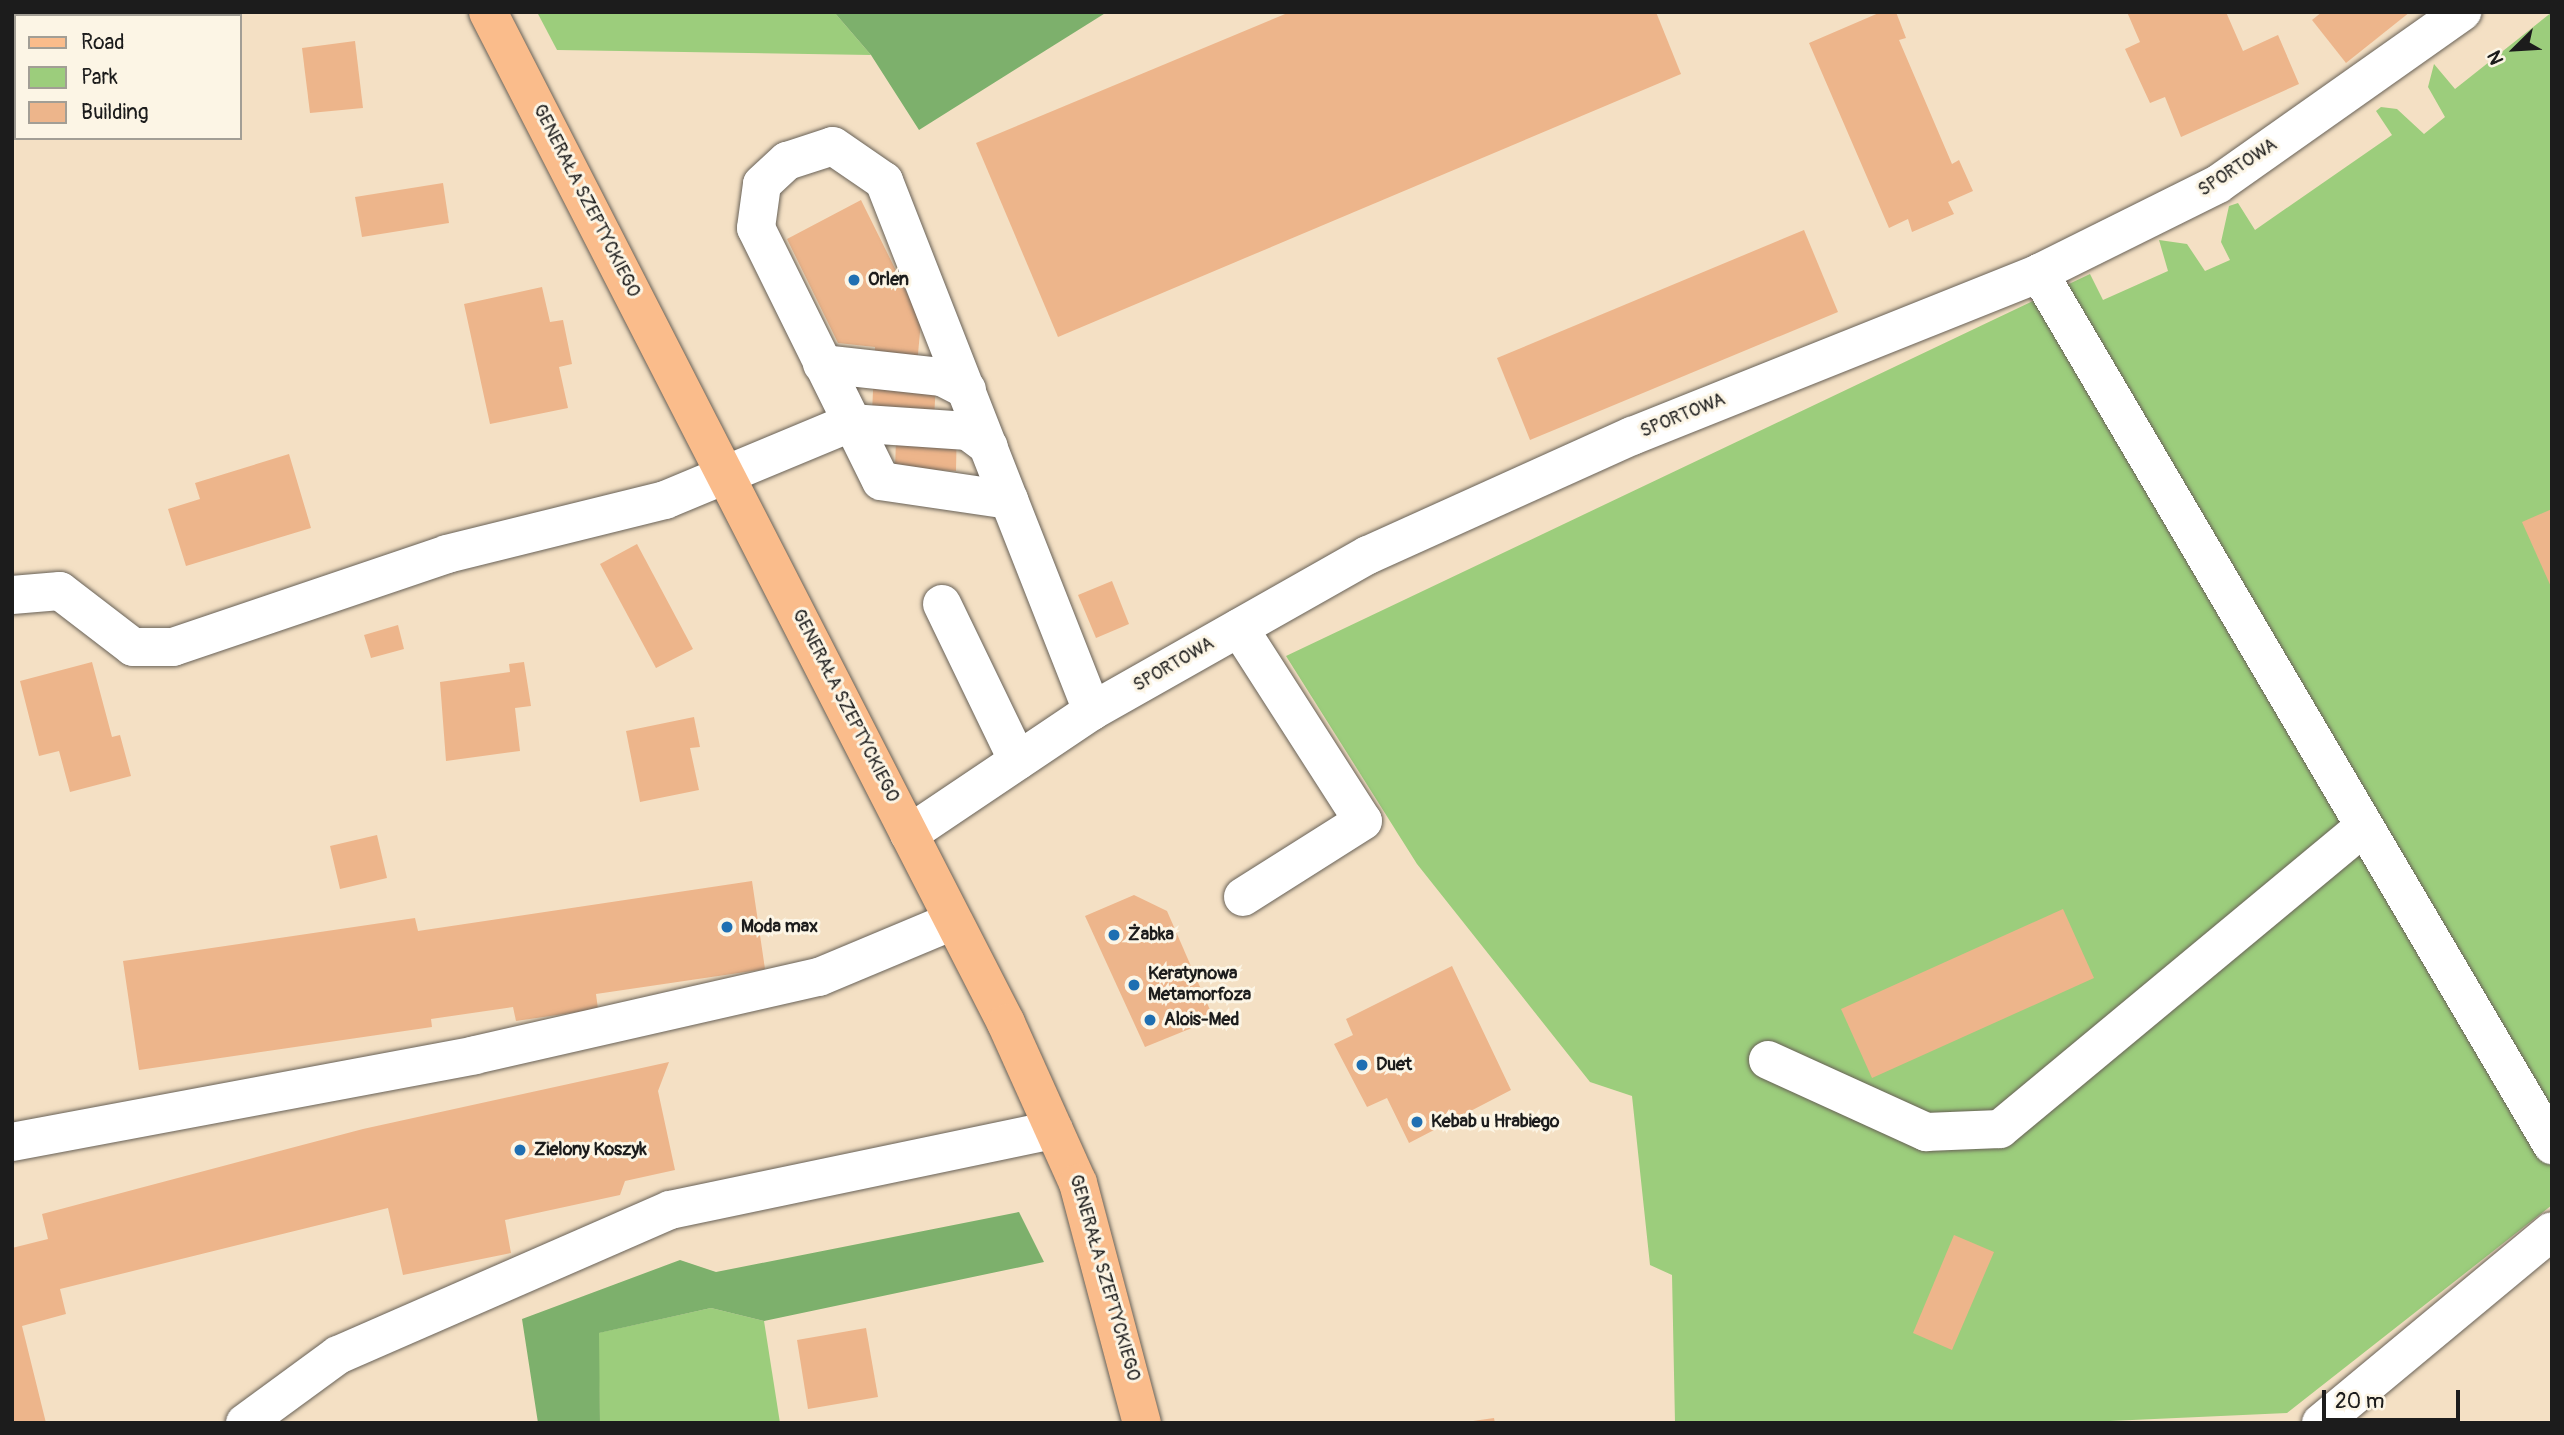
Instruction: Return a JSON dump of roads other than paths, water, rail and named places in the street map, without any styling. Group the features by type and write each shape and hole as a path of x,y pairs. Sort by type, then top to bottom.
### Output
{"main road":[{"name":"GENERAŁA SZEPTYCKIEGO","path":"488,12 727,472 953,920 1054,1130 1078,1183 1142,1423"}],"street":[{"name":"SPORTOWA","path":"909,834 1092,711 1368,555 1632,436 2039,273 2218,184 2462,12"},
{"path":"1009,500 881,481 850,423 756,228 762,184 787,160 833,146 884,181 1092,711"},
{"path":"2039,273 2552,1145"},
{"path":"822,364 942,377 967,390"},
{"path":"12,595 60,591 133,647 173,647 447,554 665,500 850,423 968,431 989,447"},
{"path":"942,604 1018,761"},
{"path":"1239,628 1363,821 1243,897"},
{"path":"1768,1060 1926,1132 2000,1129 2364,827"},
{"path":"12,1142 475,1055 819,977 953,920"},
{"path":"245,1423 338,1355 670,1210 1054,1130"},
{"path":"2321,1423 2552,1231"}],"place":[{"name":"Orlen","path":"854,280"},
{"name":"Moda max","path":"727,927"},
{"name":"Żabka","path":"1114,935"},
{"name":"Keratynowa Metamorfoza","path":"1134,985"},
{"name":"Alois-Med","path":"1150,1020"},
{"name":"Duet","path":"1362,1065"},
{"name":"Kebab u Hrabiego","path":"1417,1122"},
{"name":"Zielony Koszyk","path":"520,1150"}]}
